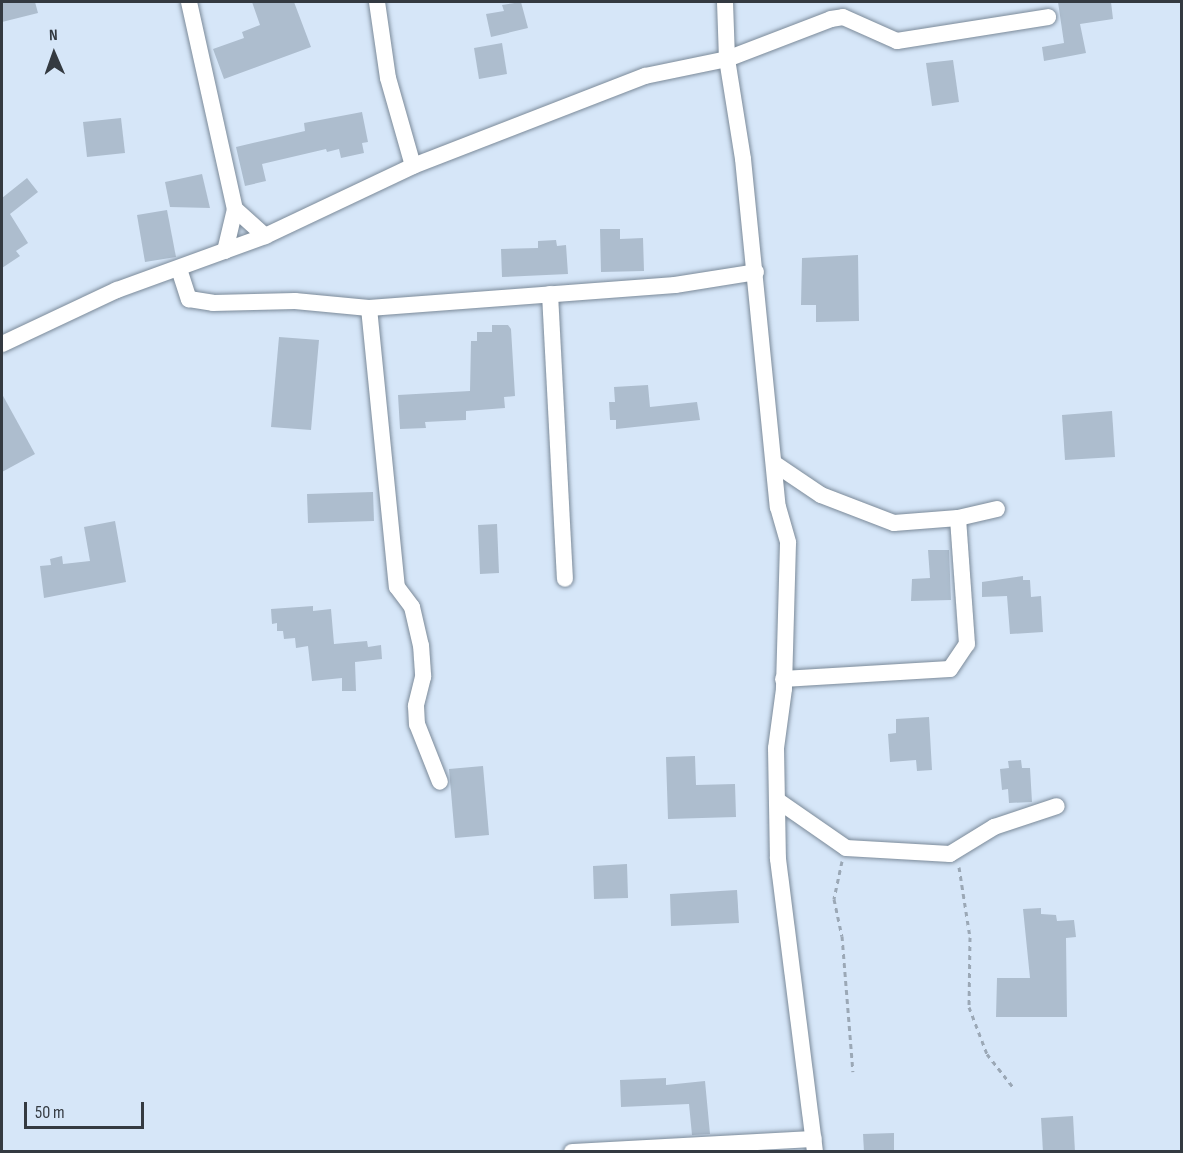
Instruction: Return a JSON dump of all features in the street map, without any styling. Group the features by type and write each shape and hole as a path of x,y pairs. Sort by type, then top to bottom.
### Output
{"street":[{"path":"189,2 235,209 225,251"},
{"path":"377,2 388,78 413,166"},
{"path":"572,1152 814,1145 778,859 777,748 783,679 788,543 778,507 756,273 743,159 727,59 725,2"},
{"path":"2,344 117,290 265,236 413,166 645,76 727,59 831,19 843,18 897,41 1047,17"},
{"path":"235,209 265,236"},
{"path":"179,269 189,300 213,303 295,301 369,308 698,282 756,273"},
{"path":"550,294 565,579"},
{"path":"369,308 398,587 411,607 421,645 423,677 416,706 417,724 440,782"},
{"path":"775,464 821,495 894,523 958,518 997,509"},
{"path":"783,679 950,669 967,644 958,518"},
{"path":"777,800 846,848 950,854 994,827 1057,806"}],"path":[{"path":"846,848 834,899 842,936 853,1072"},
{"path":"956,850 970,937 969,1007 987,1054 1013,1087"}],"building":[{"path":"2,2 35,2 38,13 2,22"},
{"path":"252,2 294,2 311,47 224,79 213,49 244,38 242,32 260,25"},
{"path":"521,2 528,28 491,37 486,14 504,11 502,5"},
{"path":"1058,2 1111,2 1113,19 1080,24 1086,53 1044,61 1042,47 1064,43"},
{"path":"502,43 507,74 479,79 474,48"},
{"path":"953,60 959,102 932,106 926,63"},
{"path":"362,112 368,142 362,143 364,153 341,158 339,149 327,152 326,149 262,164 266,181 245,186 236,147 305,131 304,123"},
{"path":"121,118 125,153 87,157 83,122"},
{"path":"202,174 210,208 170,207 165,182"},
{"path":"27,178 38,192 10,214 28,243 16,251 20,256 2,268 2,198"},
{"path":"167,210 176,257 145,262 137,215"},
{"path":"600,229 620,229 620,239 643,238 644,271 601,272"},
{"path":"556,240 557,246 566,245 568,274 502,277 501,249 538,248 538,241"},
{"path":"858,255 859,321 816,322 816,305 801,305 802,258"},
{"path":"492,325 508,325 511,329 515,396 504,397 505,408 466,411 466,420 425,422 426,428 400,429 398,395 470,391 471,341 477,341 477,332 492,332"},
{"path":"279,337 319,340 311,430 271,427"},
{"path":"648,385 650,407 697,402 700,420 616,429 616,420 610,420 609,402 615,402 614,387"},
{"path":"2,394 35,454 2,472"},
{"path":"1112,411 1115,457 1065,460 1062,415"},
{"path":"373,492 374,521 308,523 307,494"},
{"path":"115,521 126,582 44,598 40,566 51,565 50,559 62,556 63,564 90,561 84,527"},
{"path":"497,524 499,573 480,574 478,525"},
{"path":"928,550 949,550 951,600 911,601 912,579 930,578"},
{"path":"1023,576 1023,580 1030,580 1031,597 1041,596 1043,632 1010,634 1007,596 982,597 982,582"},
{"path":"313,606 313,611 331,609 334,644 367,641 368,647 381,645 382,659 355,662 356,691 342,691 342,678 312,681 308,646 296,648 295,638 284,639 283,631 277,631 277,623 272,624 271,609"},
{"path":"929,717 932,770 917,771 916,760 890,762 888,734 896,733 896,719"},
{"path":"695,756 696,785 735,784 736,817 668,819 666,757"},
{"path":"1021,760 1022,768 1030,768 1032,802 1009,803 1008,789 1002,790 1000,769 1009,768 1008,761"},
{"path":"483,766 489,835 455,838 449,769"},
{"path":"627,864 628,898 594,899 593,866"},
{"path":"737,890 739,923 671,926 670,894"},
{"path":"1041,908 1041,914 1056,915 1057,921 1074,920 1076,937 1066,938 1067,1017 996,1017 997,978 1030,978 1023,909"},
{"path":"666,1078 666,1085 705,1081 710,1134 692,1135 689,1104 621,1107 620,1080"},
{"path":"1073,1116 1075,1152 1043,1152 1041,1118"},
{"path":"894,1133 894,1152 864,1152 863,1134"}]}
